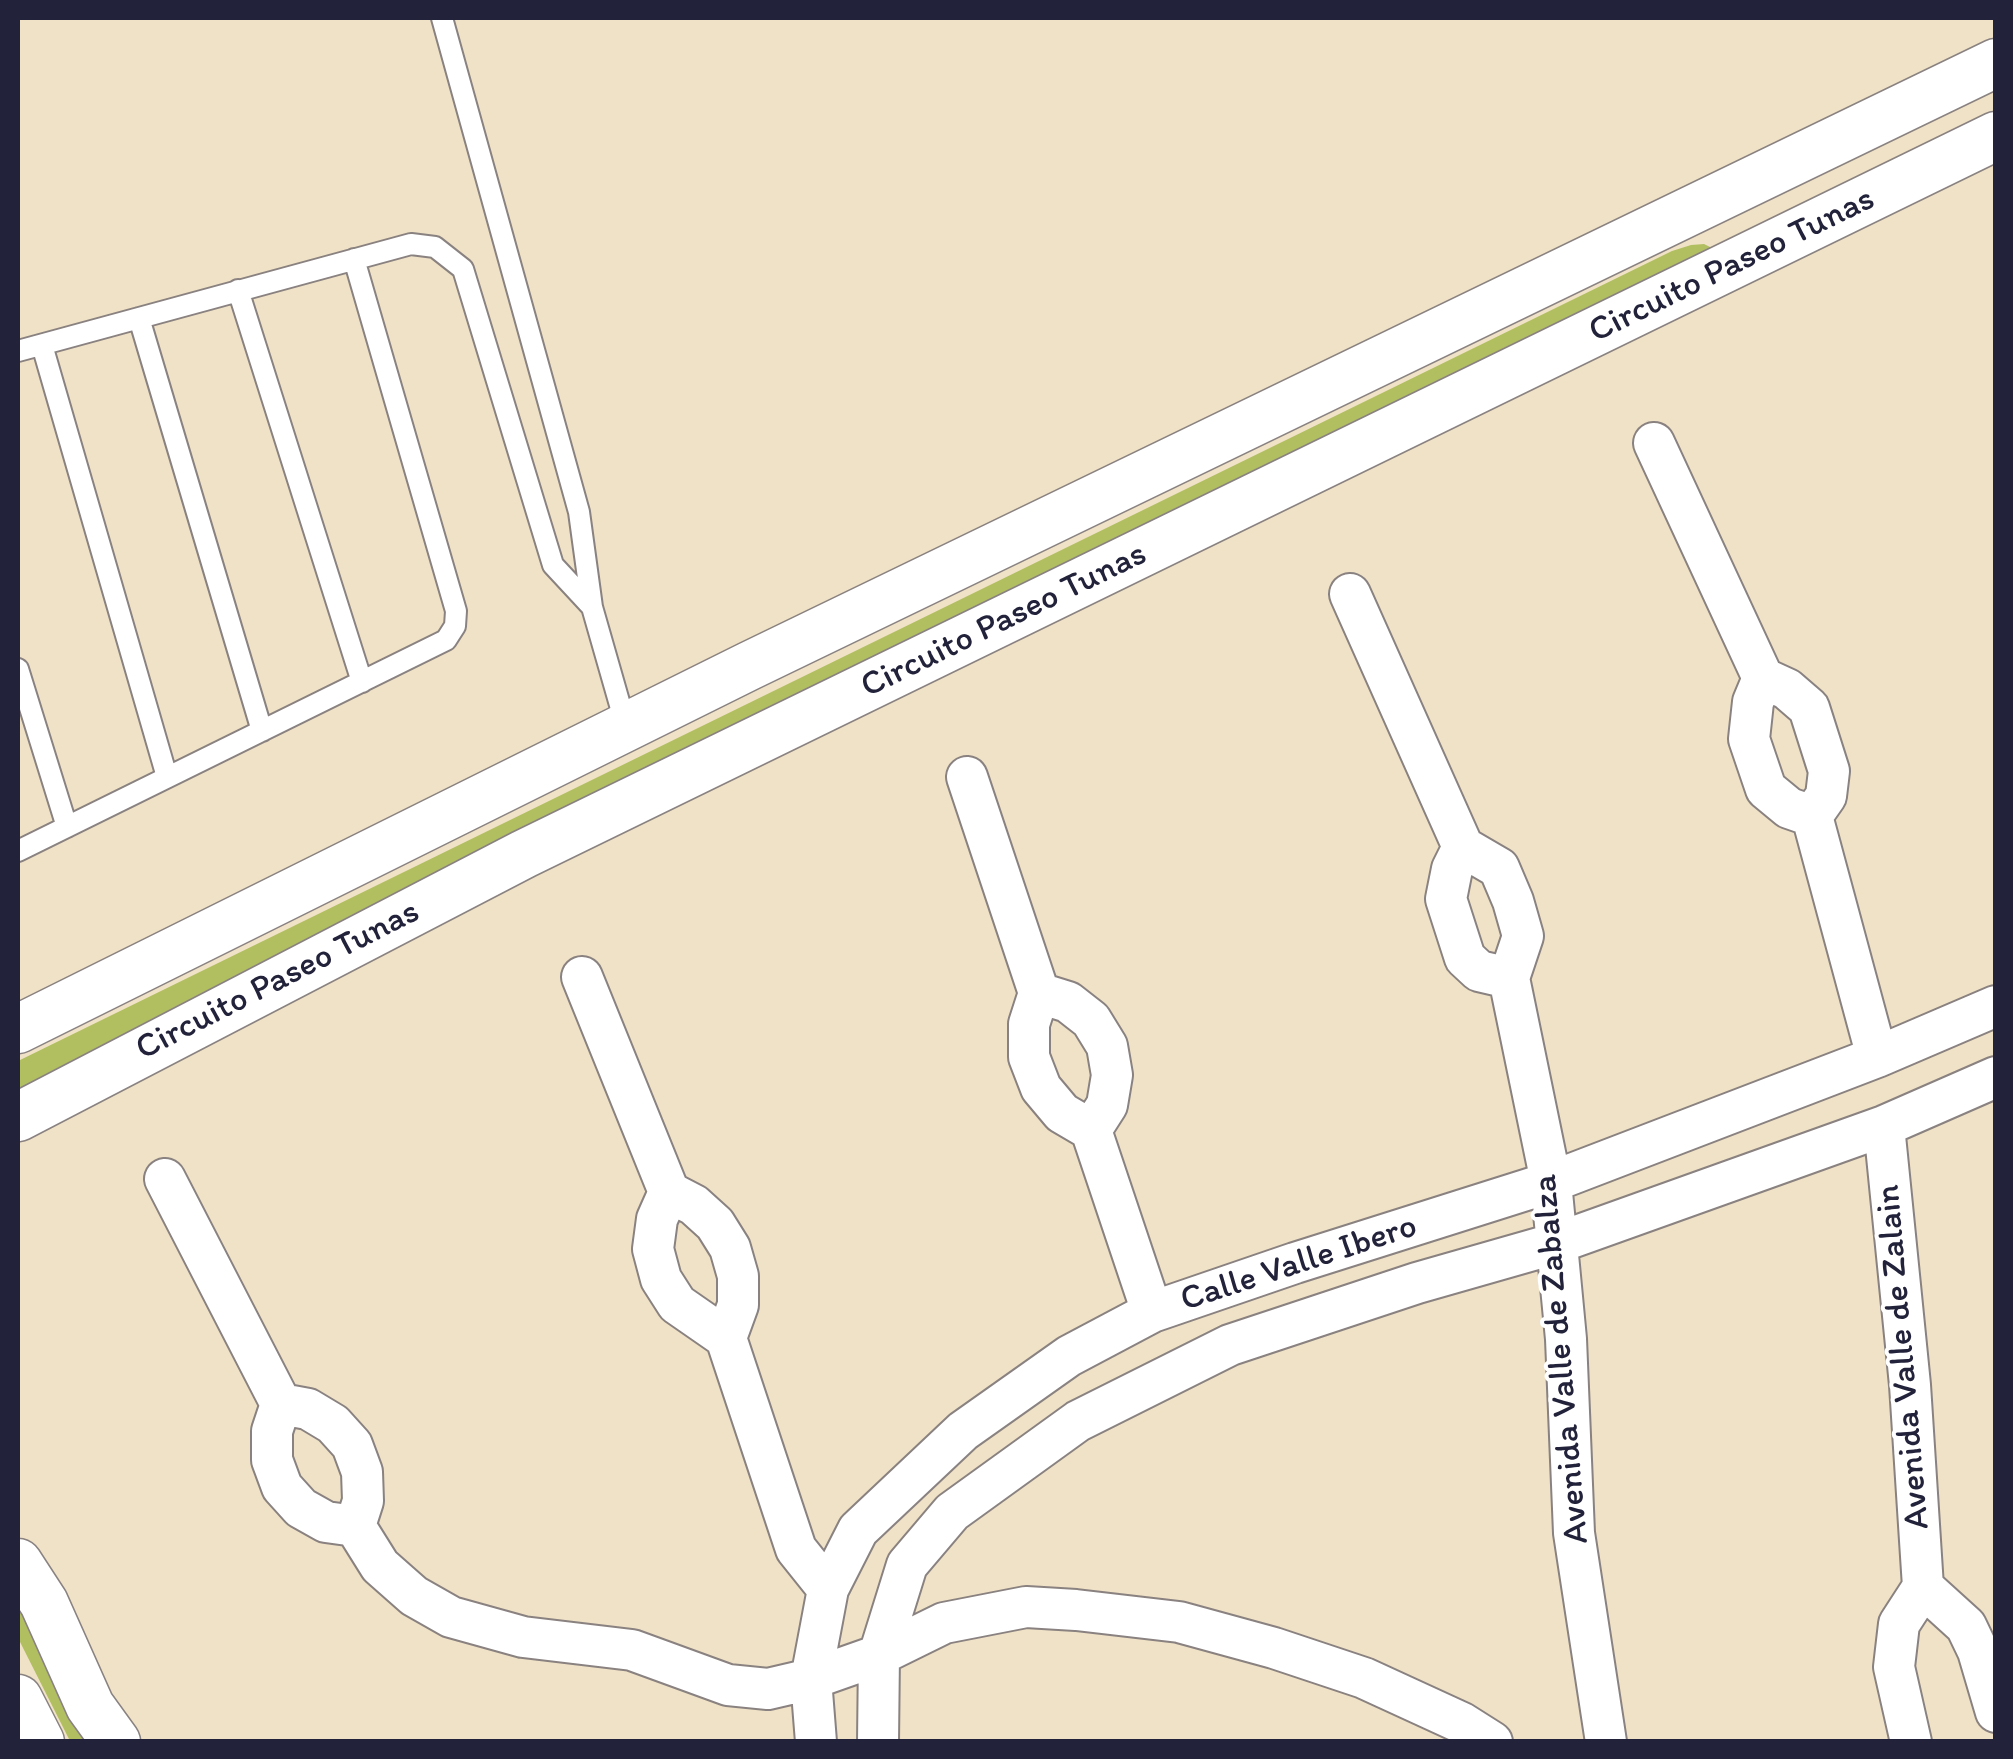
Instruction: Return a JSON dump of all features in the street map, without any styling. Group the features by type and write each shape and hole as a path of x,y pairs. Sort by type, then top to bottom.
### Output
{"street":[{"name":"Circuito Paseo Tunas","path":"18,1029 626,727 1996,62"},
{"name":"Circuito Paseo Tunas","path":"18,1117 524,854 1996,136"},
{"path":"1724,192 1754,255"},
{"path":"1654,443 1763,678 1786,689 1809,708 1829,770 1826,796 1812,816"},
{"path":"1350,594 1462,848 1452,869 1446,899 1465,958 1479,971 1509,978"},
{"path":"1763,678 1752,702 1748,739 1766,789 1789,808 1812,816"},
{"path":"967,778 1039,994 1029,1024 1029,1057 1041,1088 1062,1113 1091,1130 1152,1312"},
{"path":"1812,816 1877,1057"},
{"name":"Avenida Valle de Zabalza","path":"1462,848 1498,868 1514,901 1523,936 1509,978 1551,1182 1566,1339 1574,1533 1606,1742"},
{"path":"582,976 669,1192 694,1205 715,1224 730,1248 738,1276 738,1305 726,1338"},
{"path":"1039,994 1068,1002 1080,1011 1091,1020 1107,1046 1112,1075 1107,1105 1091,1130"},
{"name":"Calle Valle Ibero","path":"816,1742 811,1679 828,1589 858,1530 964,1431 1069,1356 1152,1312 1551,1182 1877,1057 1996,1006"},
{"name":"Calle Valle Ibero","path":"878,1742 879,1655 907,1564 952,1512 1078,1421 1230,1345 1417,1283 1557,1243 1884,1126 1996,1076"},
{"name":"Avenida Valle de Zalain","path":"1884,1126 1910,1385 1924,1588"},
{"path":"165,1180 282,1404 272,1431 272,1460 282,1486 301,1508 326,1522 354,1526 380,1566 414,1596 451,1617 523,1638 632,1650 728,1685 768,1689 811,1679 879,1655 944,1623 1026,1607 1179,1622 1364,1678 1462,1723 1492,1742"},
{"path":"669,1192 657,1219 654,1250 661,1279 678,1304 726,1338 796,1549 828,1589"},
{"path":"282,1404 308,1409 333,1424 352,1446 363,1486 363,1501 354,1526"},
{"path":"858,1530 907,1564"},
{"path":"18,1563 44,1603 90,1706 116,1742"},
{"path":"1911,1742 1894,1667 1900,1624 1924,1588 1966,1626 1978,1651 1996,1712"},
{"path":"18,1700 40,1742"}],"lane":[{"path":"442,18 579,512 592,606 626,727"},
{"path":"18,352 354,258 411,244 435,247 463,270 552,565 592,606"},
{"path":"18,851 446,640 454,626 456,611 354,258"},
{"path":"238,290 362,682"},
{"path":"139,318 262,731"},
{"path":"42,344 167,777"},
{"path":"18,669 67,827"}],"green space":[{"path":"1704,244 1710,247 1710,256 18,1091 18,1061 1672,251"},
{"path":"18,1599 92,1741 70,1741 18,1638"}]}
